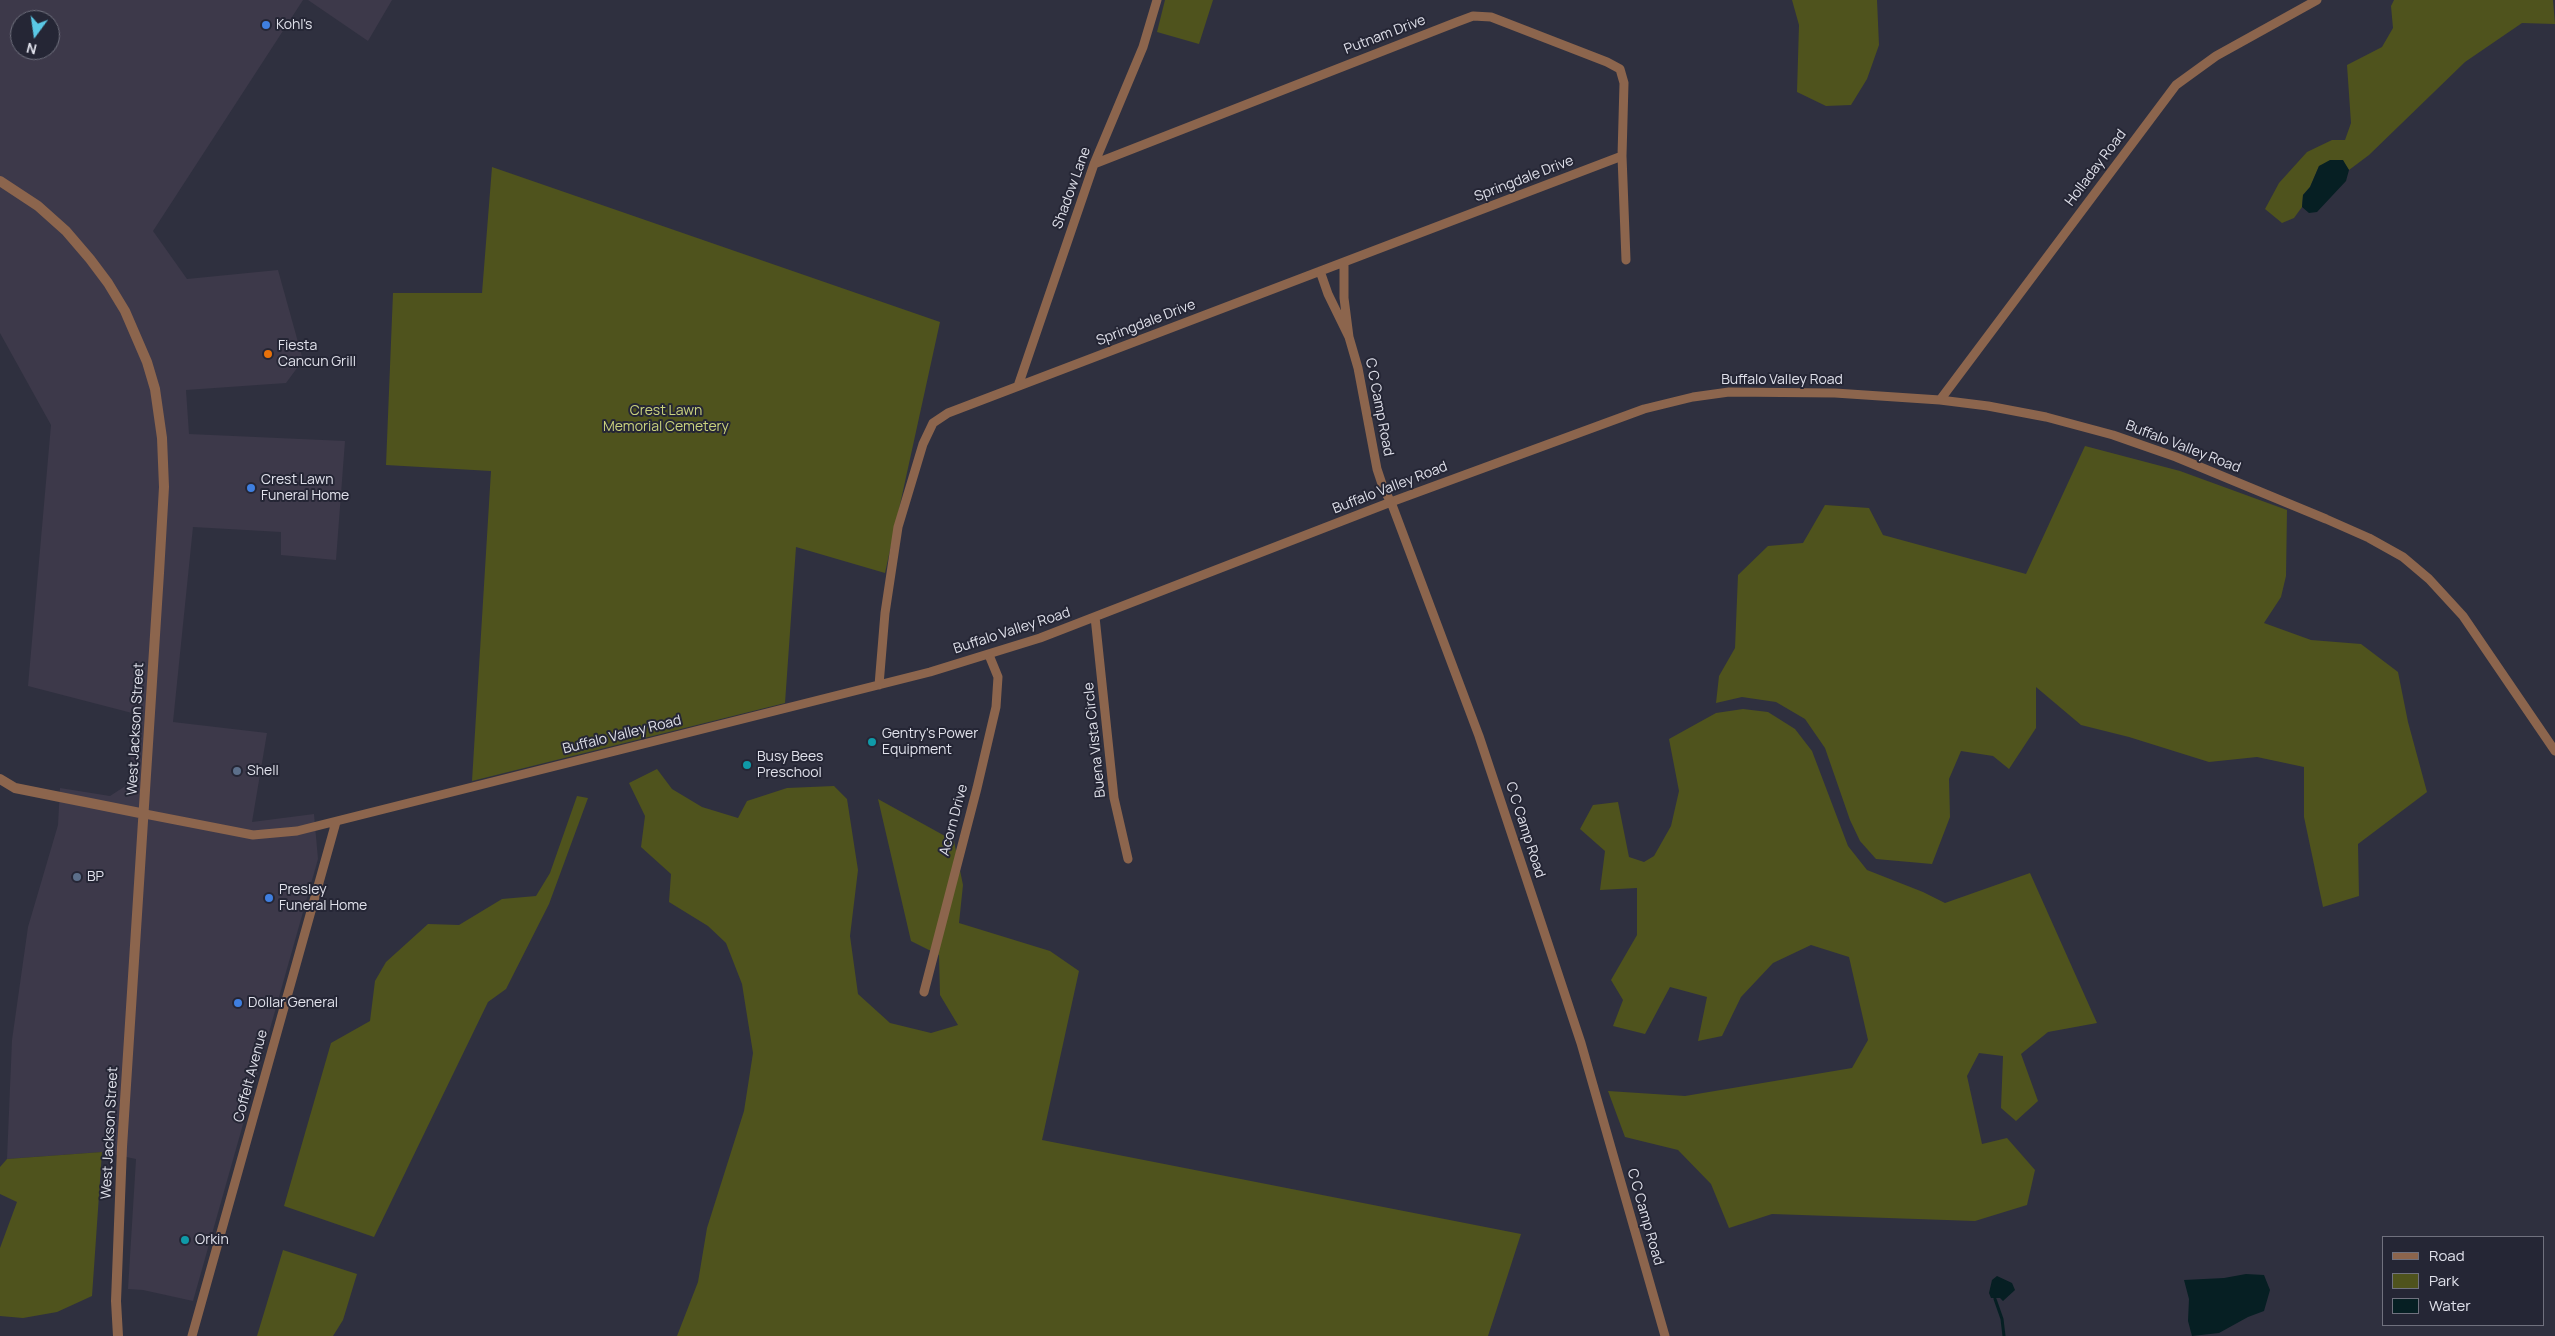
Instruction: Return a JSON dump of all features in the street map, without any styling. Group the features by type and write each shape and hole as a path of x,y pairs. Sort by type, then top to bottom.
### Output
{"street":[{"name":"Shadow Lane","path":"1018,386 1094,164 1143,48 1158,0"},
{"name":"Holladay Road","path":"1940,400 2176,85 2216,56 2317,0"},
{"name":"Putnam Drive","path":"1094,164 1473,16 1491,17 1607,62 1620,69 1624,83 1622,156 1626,260"},
{"name":"Springdale Drive","path":"879,685 892,560 898,527 923,444 932,423 948,413 1622,156"},
{"name":"West Jackson Street","path":"0,181 38,206 66,231 90,259 125,311 137,336 154,389 162,438 164,488 145,814 122,1147 116,1301 118,1336"},
{"path":"1344,262 1344,298 1349,337"},
{"path":"1320,271 1333,305 1349,337"},
{"name":"C C Camp Road","path":"1349,337 1358,368 1377,469 1479,736 1559,976 1581,1043 1665,1336"},
{"name":"Buffalo Valley Road","path":"145,814 252,835 297,830 336,822 522,773 879,685 989,655 1095,617 1390,502 1644,409 1693,397 1729,392 1786,392 1940,400 1988,406 2046,418 2113,435 2176,457 2369,538 2402,557 2430,579 2463,616 2555,751"},
{"name":"Buena Vista Circle","path":"1095,617 1112,781 1128,858"},
{"name":"Acorn Drive","path":"924,992 996,707 998,677 989,655"},
{"path":"0,779 15,788 145,814"},
{"name":"Coffelt Avenue","path":"192,1336 336,822"}],"shaded area":[{"path":"0,0 303,0 153,231 187,279 278,270 303,360 286,383 186,390 189,434 345,441 336,560 281,555 281,532 193,527 173,722 267,733 252,822 314,814 318,859 193,1301 143,1290 128,1289 136,1159 102,1152 7,1159 12,1040 28,927 58,825 60,788 110,796 130,783 132,713 28,686 51,425 0,333"},
{"path":"308,0 392,0 368,41"}],"green space":[{"path":"1165,0 1213,0 1199,44 1157,32"},
{"path":"1792,0 1877,0 1879,45 1867,79 1851,105 1826,106 1797,92 1799,25"},
{"path":"2394,0 2553,0 2555,24 2522,23 2465,62 2369,155 2349,170 2342,160 2319,166 2310,187 2303,195 2302,207 2294,218 2282,223 2265,209 2279,183 2307,152 2332,140 2345,140 2351,123 2347,65 2382,47 2393,28 2391,6"},
{"name":"Crest Lawn Memorial Cemetery","path":"492,167 940,322 885,573 796,547 785,703 472,781 491,471 386,465 393,293 482,293"},
{"path":"2085,446 2180,471 2287,510 2286,576 2281,597 2264,623 2311,640 2361,644 2398,672 2408,722 2427,792 2358,844 2359,896 2323,907 2304,817 2304,767 2257,757 2209,762 2129,737 2081,725 2036,687 2036,728 2009,769 1993,756 1961,751 1949,779 1950,817 1932,864 1876,859 1860,841 1850,820 1825,748 1805,719 1776,702 1742,697 1716,703 1719,676 1735,648 1738,575 1768,546 1803,543 1825,505 1869,508 1883,535 2026,574"},
{"path":"1743,709 1768,712 1795,729 1812,751 1848,846 1867,870 1923,892 1945,903 2030,873 2097,1023 2048,1032 2021,1054 2038,1101 2016,1121 2001,1108 2003,1056 1979,1053 1967,1076 1982,1144 2007,1138 2035,1170 2027,1205 1975,1221 1772,1214 1729,1228 1711,1184 1678,1150 1625,1137 1608,1091 1685,1096 1852,1068 1868,1040 1849,957 1811,945 1773,963 1741,997 1722,1036 1698,1041 1707,997 1670,987 1645,1034 1613,1026 1623,1000 1611,980 1637,935 1637,888 1600,890 1605,851 1580,829 1593,805 1618,802 1629,857 1644,862 1654,856 1671,826 1679,791 1669,739 1716,713"},
{"path":"657,769 672,789 702,807 738,818 747,801 787,788 834,786 847,799 858,870 850,936 858,994 890,1023 931,1033 958,1025 940,995 939,955 911,941 878,799 954,841 963,885 959,923 1050,951 1079,971 1042,1140 1521,1234 1488,1336 677,1336 698,1282 707,1228 744,1111 753,1053 742,984 726,943 708,926 669,902 671,874 641,847 645,816 629,783"},
{"path":"577,796 588,798 549,904 506,989 488,1002 374,1237 284,1206 331,1043 370,1021 375,981 386,962 428,924 459,925 502,899 536,896 550,873"},
{"path":"102,1152 92,1296 57,1312 23,1318 0,1316 0,1248 17,1202 0,1194 0,1167 7,1159"},
{"path":"283,1250 357,1274 343,1320 333,1336 257,1336"}],"water":[{"path":"2330,160 2343,160 2349,170 2346,181 2317,212 2309,213 2302,207 2303,195 2310,187 2319,166"},
{"path":"2246,1274 2264,1275 2270,1290 2264,1311 2248,1317 2219,1333 2192,1336 2188,1321 2189,1299 2184,1280 2224,1278"},
{"path":"1997,1276 2012,1283 2015,1290 2003,1301 2000,1298 1991,1298 1989,1293 1992,1280"}],"waterway":[{"path":"1995,1299 2002,1319 2004,1336"}],"place":[{"name":"Kohl's","path":"266,25"},
{"name":"Fiesta Cancun Grill","path":"268,354"},
{"name":"Crest Lawn Funeral Home","path":"251,488"},
{"name":"Gentry's Power Equipment","path":"872,742"},
{"name":"Busy Bees Preschool","path":"747,765"},
{"name":"Shell","path":"237,771"},
{"name":"BP","path":"77,877"},
{"name":"Presley Funeral Home","path":"269,898"},
{"name":"Dollar General","path":"238,1003"},
{"name":"Orkin","path":"185,1240"}]}
